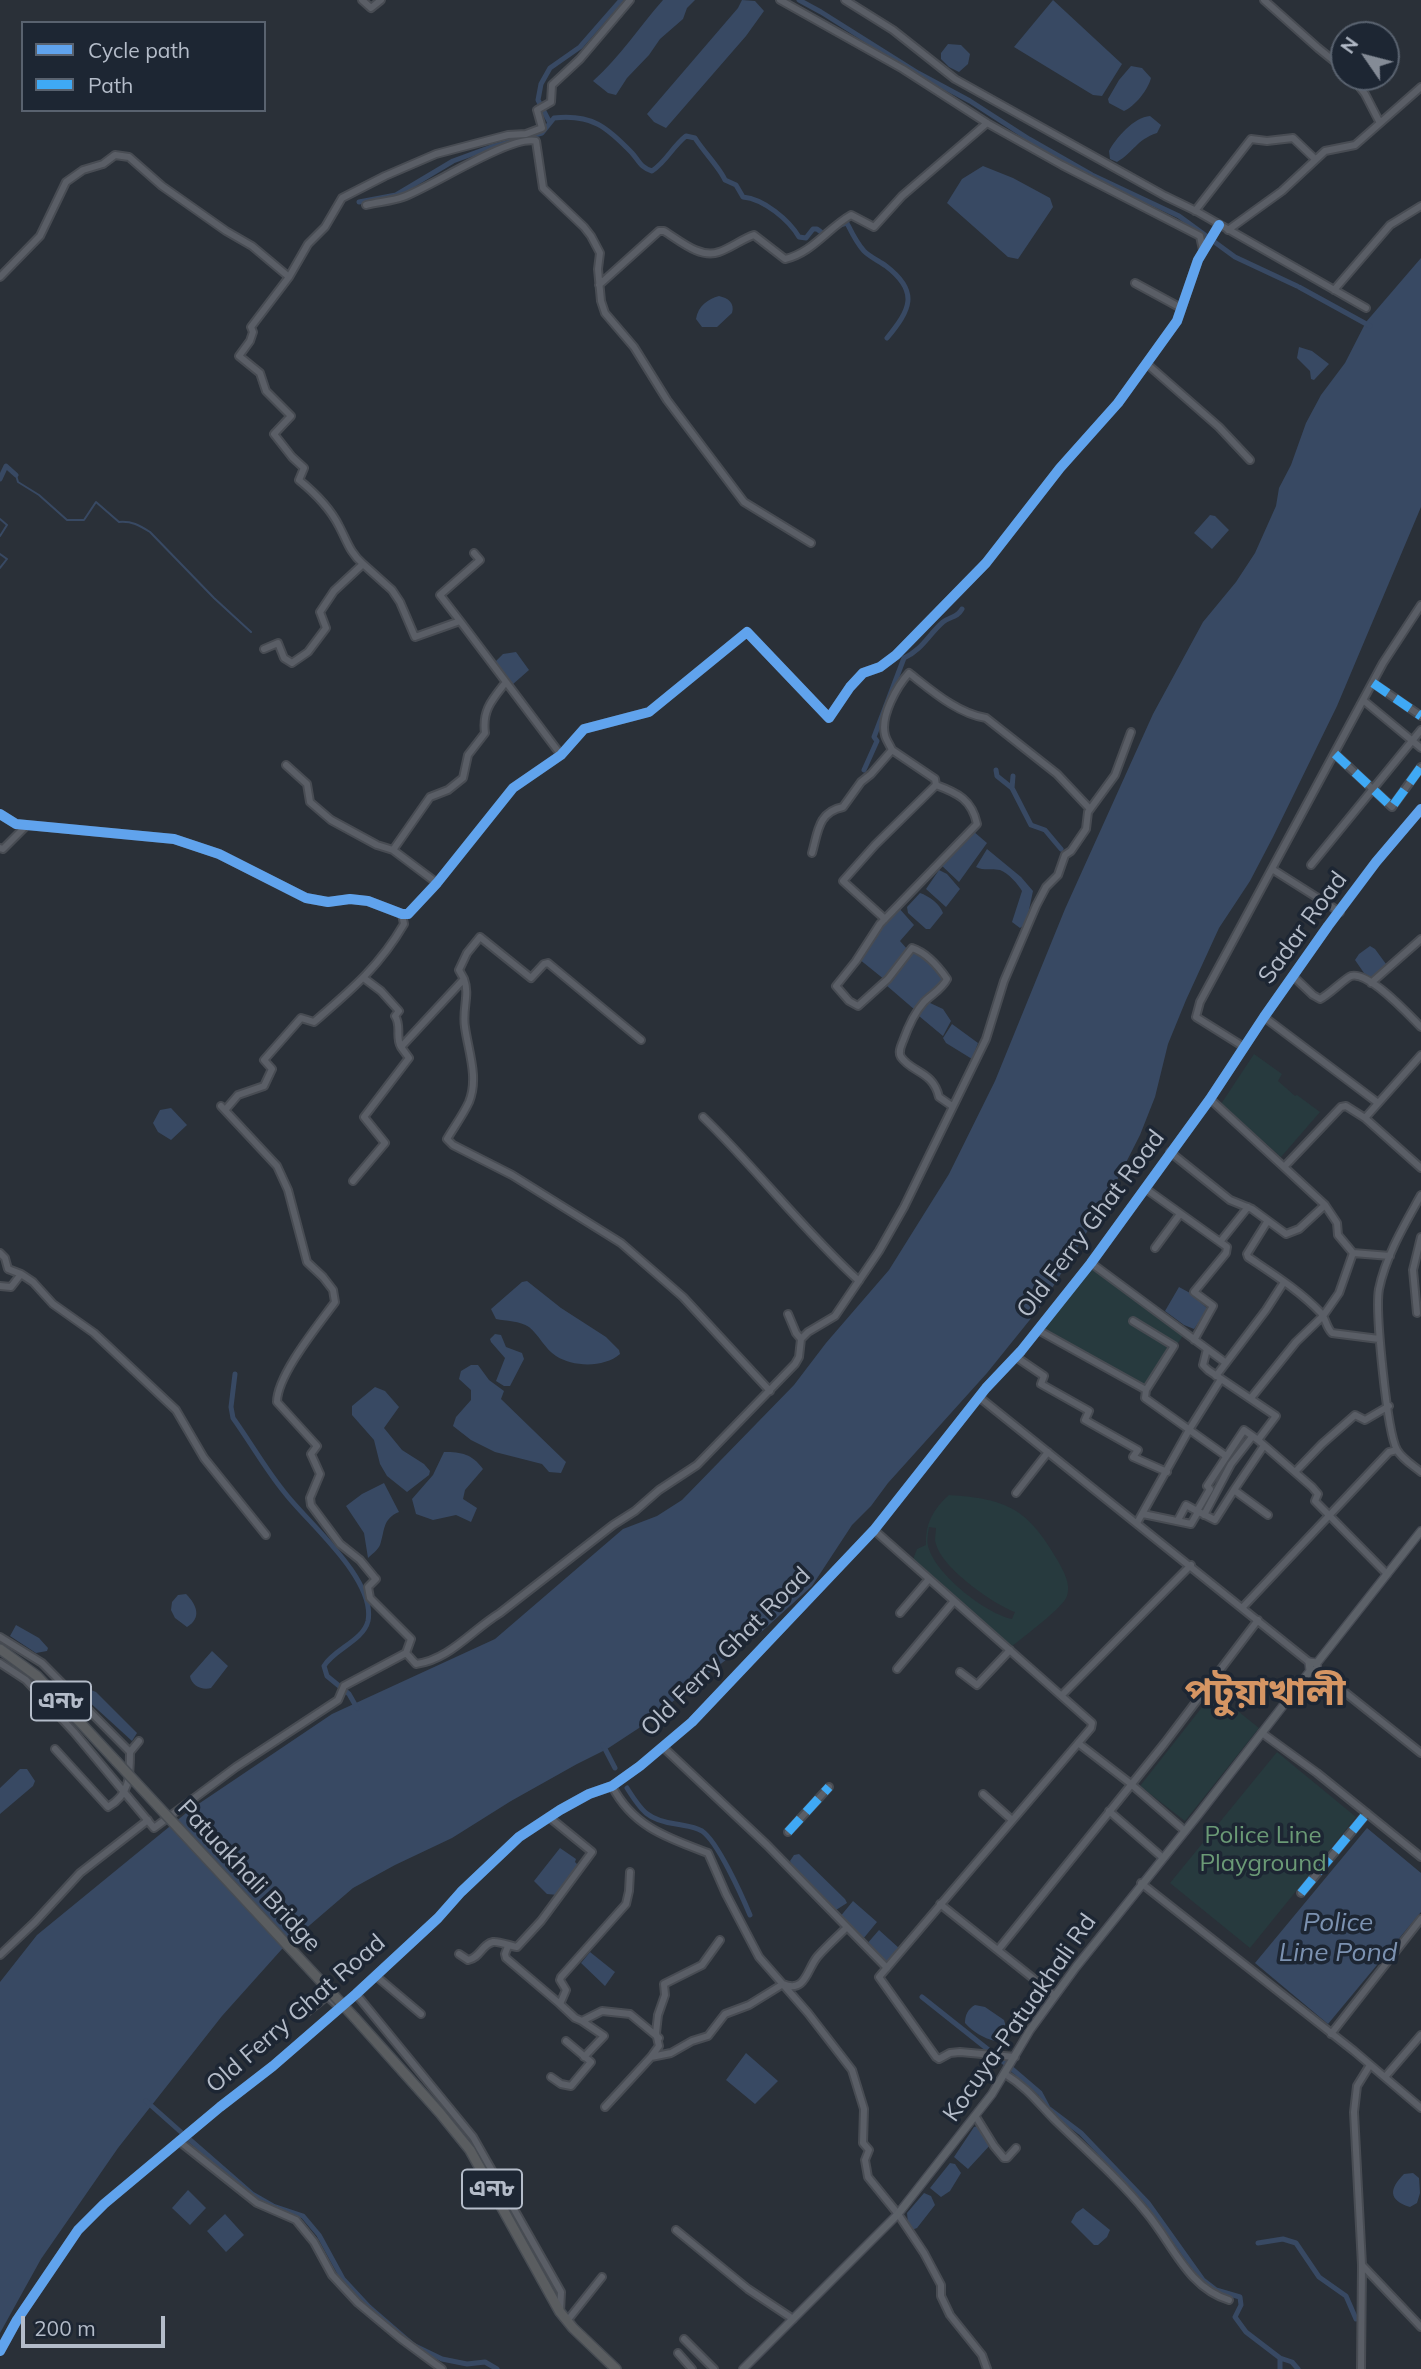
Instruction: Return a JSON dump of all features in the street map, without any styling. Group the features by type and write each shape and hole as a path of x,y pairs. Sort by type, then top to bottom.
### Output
{"highway":[{"name":"Patuakhali Bridge","path":"0,1649 37,1676 432,2104 470,2150 560,2312"},
{"name":"এন৮","path":"560,2312 616,2369"}],"main road":[{"name":"Kocuya-Patuakhali Rd","path":"743,2369 898,2214 976,2117 1054,1995 1421,1531"}],"street":[{"path":"362,0 371,8 381,0"},
{"path":"460,621 415,637 392,590 352,554 332,514 299,480 304,468 274,434 291,416 266,391 260,373 239,356 250,341 253,332 251,327 257,316 289,277 308,244 326,227 342,198 436,154 508,135 522,135 540,130 543,125 537,110 551,102 552,85 580,59 630,0"},
{"path":"780,0 903,69 987,122 1086,178 1200,236 1202,250"},
{"path":"845,0 893,30 955,79 1366,308"},
{"path":"1264,0 1330,58"},
{"path":"1228,230 1282,191 1325,151 1352,146 1421,87"},
{"path":"1363,91 1380,123"},
{"path":"599,285 659,231 709,254 754,236 785,259 822,240 828,230 851,215 874,227 902,196 987,122"},
{"path":"1195,211 1251,139 1267,141 1293,138 1315,159"},
{"path":"366,205 402,197 502,149 525,140 534,140 538,144 543,188 584,227 600,253 599,285 605,313 634,347 667,400 744,502 811,543"},
{"path":"0,277 40,236 66,182 83,170 103,164 115,155 129,157 162,186 252,246 289,277"},
{"path":"1334,290 1390,225 1421,206"},
{"path":"0,814 16,824 174,839 219,854 306,898 328,902 350,899 368,901 408,914 438,883 513,788 561,755 584,729 649,712 747,632 829,718 863,673 880,667 896,655 986,564 1060,468 1118,403 1177,321 1202,250 1219,225"},
{"path":"1135,283 1181,308"},
{"path":"1147,364 1219,427 1250,460"},
{"path":"474,553 480,560 440,595 561,755"},
{"path":"264,649 278,643 284,659 292,663 308,652 326,628 320,612 341,583 363,564"},
{"path":"1244,1047 1196,1017 1200,1002 1363,700 1421,605"},
{"path":"936,785 935,779 892,750 885,734 885,723 895,692 909,673 951,703 976,716 986,718 1057,774 1090,809"},
{"path":"393,850 430,797 448,790 463,778 468,755 485,733 483,718 492,700 506,682"},
{"path":"1373,683 1421,716"},
{"path":"1363,700 1421,748"},
{"path":"1311,865 1421,730"},
{"path":"406,1653 416,1664 429,1663 458,1645 480,1625 500,1614 612,1525 697,1465 770,1391 799,1357 802,1339 808,1332 835,1316 904,1207 986,1038 1007,972 1036,906 1046,887 1058,875 1065,855 1071,851 1086,829 1090,809 1115,775 1131,732"},
{"path":"812,853 823,820 831,810 843,807 861,782 892,750"},
{"path":"1335,754 1392,807 1421,767"},
{"path":"286,765 306,784 310,802 331,820 377,845 393,850 438,883"},
{"path":"936,785 957,793 968,801 977,824 885,919 836,986 849,1001 858,1006 888,979 912,948 921,951 940,970 947,979 943,987 923,1004 906,1027 900,1052 901,1058 926,1076 936,1087 939,1097 952,1106"},
{"path":"885,919 843,881 936,785"},
{"name":"Sadar Road","path":"1225,1076 1264,1017 1376,862 1420,813"},
{"path":"0,848 4,849 27,825"},
{"path":"1272,869 1340,912"},
{"path":"0,1663 26,1680 75,1732 154,1828 236,1767 338,1700 344,1686 406,1653 411,1639 370,1598 368,1587 376,1579 360,1560 340,1544 311,1504 310,1498 320,1474 311,1454 317,1446 277,1402 285,1376 303,1345 335,1302 332,1290 323,1276 307,1262 288,1190 277,1166 223,1108 238,1095 264,1086 272,1069 264,1060 301,1018 314,1022 365,979 404,924 402,914"},
{"path":"641,1040 548,963 531,978 480,937 459,970 468,995 464,1026 470,1046 470,1100 447,1139 453,1145 512,1175 621,1243 683,1297 770,1391"},
{"path":"1371,983 1421,939"},
{"path":"1293,976 1317,999 1337,989 1353,975 1376,985 1421,1027"},
{"path":"353,1181 385,1143 364,1117 409,1058 398,1042 399,1024 395,1016 399,1011 381,991 365,979"},
{"path":"401,1047 464,979"},
{"path":"1264,1017 1378,1103"},
{"path":"1365,1118 1421,1055"},
{"name":"Old Ferry Ghat Road","path":"0,2351 17,2320 78,2230 104,2204 273,2066 356,1994 519,1837 589,1794 612,1786 663,1747 724,1690 874,1530 979,1397 1016,1357 1091,1263 1225,1076"},
{"path":"1210,1099 1325,1205 1337,1223 1338,1235 1353,1253 1390,1256"},
{"path":"1283,1167 1341,1107 1350,1107 1365,1118 1421,1167"},
{"path":"702,1117 736,1149 790,1211 859,1281"},
{"path":"1170,1152 1230,1200 1248,1207 1286,1234 1292,1233 1325,1205"},
{"path":"1146,1189 1227,1247 1226,1253 1194,1292 1213,1306 1194,1340"},
{"path":"1421,1195 1390,1256 1379,1289 1377,1315 1397,1450 1421,1472"},
{"path":"1220,1242 1248,1207"},
{"path":"1155,1248 1180,1214"},
{"path":"1268,1222 1247,1256 1284,1282 1324,1316 1327,1328 1332,1333 1379,1339"},
{"path":"1417,1313 1413,1270 1421,1237"},
{"path":"0,1253 5,1258 8,1269 33,1282 53,1304 94,1333 176,1410 204,1458 266,1535"},
{"path":"1251,1398 1296,1342 1324,1316 1339,1293 1353,1253"},
{"path":"1091,1263 1226,1363"},
{"path":"0,1286 11,1287 21,1274"},
{"path":"1137,1523 1226,1363 1266,1311 1284,1282"},
{"path":"788,1314 796,1333 802,1339"},
{"path":"1133,1321 1174,1346 1146,1391 1145,1398 1226,1457"},
{"path":"1038,1330 1146,1391"},
{"path":"1143,1514 1191,1524 1231,1464 1276,1416 1203,1365 1207,1349"},
{"path":"1016,1357 1044,1376 1041,1384 1090,1411 1085,1420 1138,1450 1133,1457 1167,1472"},
{"path":"979,1397 1191,1565 1421,1753"},
{"path":"1295,1472 1353,1416 1359,1415 1365,1420 1389,1406"},
{"path":"1199,1512 1210,1489 1207,1486 1244,1430 1317,1492 1315,1501 1387,1574"},
{"path":"1178,1520 1186,1504 1216,1520 1263,1447"},
{"path":"1242,1608 1389,1452 1397,1450"},
{"path":"1016,1493 1048,1452"},
{"path":"1234,1490 1268,1514"},
{"path":"874,1530 1092,1722 1091,1728 879,1977 939,2059 950,2053 960,2052 1014,2059"},
{"path":"1062,1695 1191,1565"},
{"path":"900,1613 929,1578"},
{"path":"897,1670 954,1601"},
{"path":"998,1950 1258,1620"},
{"path":"0,1637 42,1663 130,1752"},
{"path":"960,1672 977,1685 1010,1650"},
{"path":"1262,1733 1421,1857"},
{"path":"55,1749 108,1807 125,1793 130,1772 130,1752 139,1741"},
{"path":"1078,1743 1185,1831"},
{"path":"663,1747 767,1845 887,1968"},
{"path":"612,1786 636,1818 662,1836 708,1853 759,1957 808,2013 852,2070 864,2109 863,2143 869,2150 865,2160 868,2177 898,2214 942,2285 940,2296 950,2315 982,2355 987,2369"},
{"path":"788,1832 828,1787"},
{"path":"983,1794 1012,1820"},
{"path":"1109,1811 1163,1858"},
{"path":"1301,1892 1367,1814"},
{"path":"459,1954 471,1960 495,1941 517,1947 541,1921 592,1852 549,1817"},
{"path":"0,1955 80,1873 148,1820"},
{"path":"560,2004 566,1990 561,1977 626,1904 629,1872"},
{"path":"1142,1883 1421,2108"},
{"path":"940,1904 1054,1995"},
{"path":"1331,2034 1421,1919"},
{"path":"783,1984 792,1987 801,1984 811,1972 815,1959 846,1928"},
{"path":"605,2107 659,2046 656,2033 658,2015 665,1995 664,1984 667,1980 702,1965 720,1940"},
{"path":"508,1946 506,1958 575,2018 604,2036 584,2057"},
{"path":"376,1976 421,2014"},
{"path":"651,2057 671,2053 692,2041 708,2036 725,2014 749,2005 783,1984"},
{"path":"356,1994 462,2121 482,2151 561,2292 560,2312"},
{"path":"302,2017 327,1996 340,2008"},
{"path":"582,2021 602,2011 630,2014 659,2038"},
{"path":"1385,2077 1421,2035"},
{"path":"551,2077 570,2086 590,2062 566,2041"},
{"path":"1361,2369 1362,2265 1354,2112 1357,2087 1370,2065"},
{"path":"1005,2074 1024,2085 1055,2120 1131,2195 1168,2240 1193,2280 1211,2293 1229,2300"},
{"path":"976,2117 1004,2158 1016,2148"},
{"path":"179,2141 257,2203 296,2220 314,2242 332,2275 358,2303 400,2339 442,2369"},
{"path":"676,2230 748,2289 793,2319"},
{"path":"1362,2265 1421,2327"},
{"path":"567,2320 603,2277"},
{"path":"684,2339 714,2369"},
{"path":"678,2353 692,2369"}],"green space":[{"path":"1254,1054 1282,1074 1278,1081 1295,1096 1320,1112 1281,1157 1221,1104"},
{"path":"1092,1267 1184,1334 1147,1390 1042,1329"},
{"path":"949,1495 969,1497 1002,1504 1014,1510 1037,1529 1065,1574 1068,1587 1064,1601 1011,1647 912,1562 917,1549 926,1545 929,1524 934,1511","holes":["929,1527 936,1528 935,1542 948,1564 982,1593 1015,1612 1012,1619 976,1602 942,1570 928,1544"]},
{"path":"1214,1692 1259,1728 1185,1821 1140,1786"},
{"name":"Police Line Playground","path":"1277,1752 1356,1817 1250,1948 1170,1883"}],"water":[{"path":"663,0 695,0 687,8 683,19 660,39 616,95 608,93 593,81 621,52"},
{"path":"742,0 755,1 764,11 746,36 666,128 654,122 647,114"},
{"path":"1053,0 1122,64 1102,96 1093,95 1014,47"},
{"path":"948,44 961,45 970,54 968,64 959,72 941,59 941,53"},
{"path":"1131,66 1142,68 1151,78 1140,97 1124,111 1109,103 1108,99"},
{"path":"1150,116 1161,125 1157,133 1144,139 1117,162 1110,159 1109,151 1121,134 1138,120"},
{"path":"983,166 1013,178 1050,198 1053,207 1018,259 1008,257 947,203 962,179"},
{"path":"1421,258 1421,507 1337,706 1250,881 1219,928 1186,1000 1168,1044 1155,1097 1140,1135 1108,1198 1041,1306 987,1373 852,1525 812,1586 759,1634 639,1728 452,1838 353,1888 282,1949 222,2016 118,2148 41,2259 0,2333 0,1982 37,1935 191,1809 332,1714 495,1639 623,1529 657,1516 682,1500 794,1385 889,1270 949,1174 995,1081 1065,909 1153,714 1203,622 1236,582 1255,553 1276,506 1279,488 1291,465 1306,423 1321,395 1345,363 1366,322"},
{"path":"719,296 730,302 732,313 717,327 702,327 696,319 699,310 707,301"},
{"path":"1299,347 1312,351 1329,364 1314,380 1311,379 1310,371 1297,358"},
{"path":"1210,515 1215,516 1229,530 1212,549 1194,533"},
{"path":"516,652 529,670 512,685 494,663 503,654"},
{"path":"973,831 987,843 959,882 940,864"},
{"path":"987,849 1021,877 1033,891 1026,924 1020,928 1012,922 1022,891 1020,888 1000,870 976,867"},
{"path":"939,870 947,874 960,889 946,907 926,889"},
{"path":"920,893 934,901 943,913 930,929 926,929 908,913 907,907"},
{"path":"898,907 914,925 900,941 908,950 885,980 859,959"},
{"path":"1370,946 1386,964 1372,978 1364,973 1355,960"},
{"path":"916,951 944,977 939,986 915,1010 886,985 912,952"},
{"path":"928,1002 943,1009 951,1021 943,1036 919,1016"},
{"path":"952,1024 978,1043 972,1059 946,1043 943,1038"},
{"path":"171,1108 187,1125 171,1140 158,1132 153,1123 160,1110"},
{"path":"527,1281 561,1308 606,1337 620,1354 597,1364 563,1360 552,1353 529,1327 496,1319 491,1309 522,1282"},
{"path":"1179,1287 1208,1309 1194,1329 1165,1311"},
{"path":"495,1334 501,1335 506,1347 522,1353 524,1359 510,1386 496,1381 505,1358 491,1342 490,1339"},
{"path":"471,1365 478,1365 489,1380 504,1391 501,1399 566,1462 561,1473 549,1472 542,1464 495,1452 471,1440 453,1426 456,1417 471,1400 471,1390 459,1379 461,1371"},
{"path":"375,1387 385,1391 399,1407 384,1428 402,1450 430,1471 429,1475 407,1492 387,1476 380,1464 374,1440 352,1415 352,1406"},
{"path":"444,1452 466,1455 483,1469 465,1490 463,1499 477,1508 471,1522 456,1515 433,1520 416,1514 412,1499 433,1475"},
{"path":"384,1483 399,1512 387,1522 379,1547 368,1558 364,1533 346,1506"},
{"path":"186,1594 196,1611 195,1620 187,1627 175,1618 171,1610 172,1602 178,1595"},
{"path":"16,1625 39,1638 48,1648 47,1651 36,1653 10,1636"},
{"path":"212,1651 228,1666 211,1688 201,1688 192,1682 190,1676"},
{"path":"91,1690 137,1733 132,1741 86,1699 85,1695"},
{"path":"20,1769 27,1769 35,1781 33,1786 0,1814 0,1788"},
{"name":"Police Line Pond","path":"1367,1828 1421,1873 1421,1912 1328,2024 1255,1963"},
{"path":"560,1848 576,1859 575,1862 579,1866 558,1895 547,1894 534,1881"},
{"path":"799,1854 847,1903 836,1910 794,1870 790,1861 794,1855"},
{"path":"853,1901 877,1922 863,1939 839,1918"},
{"path":"879,1930 900,1949 888,1963 866,1945"},
{"path":"590,1952 615,1972 605,1986 581,1963"},
{"path":"975,2005 985,2007 1004,2020 1004,2032 995,2041 978,2034 965,2023 967,2012"},
{"path":"746,2053 778,2081 755,2104 726,2080"},
{"path":"978,2126 992,2143 968,2169 954,2157 974,2127"},
{"path":"950,2163 955,2164 961,2173 950,2191 941,2197 930,2188"},
{"path":"1413,2173 1419,2178 1420,2193 1417,2203 1410,2207 1398,2201 1393,2194 1396,2184 1404,2174"},
{"path":"188,2190 206,2208 190,2225 172,2208"},
{"path":"924,2193 931,2196 935,2205 917,2228 912,2230 908,2224 907,2213"},
{"path":"1083,2208 1110,2230 1098,2245 1094,2245 1071,2222"},
{"path":"225,2214 244,2235 226,2252 207,2231"}],"waterway":[{"path":"550,123 538,100 541,84 550,68 580,47 621,0"},
{"path":"799,0 1029,139 1092,175 1179,216 1235,257 1297,286"},
{"path":"359,202 396,195 453,161 542,133 554,118 567,117 589,120 606,129 643,166 652,171 686,136 695,138 725,180 736,185 743,197 775,211 799,237 806,238 813,229 825,235"},
{"path":"838,226 847,223 864,251 897,275 904,284 908,301 906,310 887,338"},
{"path":"1299,287 1370,326"},
{"path":"0,479 6,466 16,475"},
{"path":"16,475 18,482 39,495 67,520 84,520 96,502 119,522 135,524 150,532 251,632"},
{"path":"0,519 7,525 0,536"},
{"path":"0,554 7,559 0,568"},
{"path":"864,770 877,741 874,737 904,658 921,646 943,622 962,609"},
{"path":"996,770 997,776 1012,788"},
{"path":"1013,776 1012,788 1031,825 1045,830 1061,849"},
{"path":"235,1374 231,1407 233,1418 278,1484 338,1553 362,1588 368,1605 365,1628 324,1666 327,1676 349,1694 357,1708"},
{"path":"603,1745 615,1768"},
{"path":"627,1788 647,1814 659,1820 696,1828 708,1837 729,1870 750,1915"},
{"path":"922,1997 1005,2063 1040,2093 1048,2108 1081,2133 1148,2203 1203,2280 1216,2290 1240,2297 1241,2305 1235,2317 1246,2332 1280,2358 1280,2369"},
{"path":"146,2101 182,2133"},
{"path":"189,2139 252,2194 273,2206 303,2216 319,2235 343,2279 369,2307 413,2345 442,2359 467,2364 485,2362 497,2369"},
{"path":"1258,2243 1283,2239 1296,2243 1319,2277 1346,2296 1356,2319"},
{"path":"1280,2358 1292,2362 1298,2369"}],"marked path":[{"path":"1373,683 1421,716"},
{"path":"1335,754 1392,807 1421,767"},
{"path":"788,1832 829,1787"},
{"path":"1301,1893 1367,1813"}],"cycle path":[{"path":"0,814 16,824 174,839 219,854 306,898 328,902 350,899 368,901 408,914 437,883 513,788 561,755 584,729 649,712 747,632 829,718 863,673 880,667 896,655 986,563 1060,468 1118,403 1177,321 1198,260 1219,225"},
{"path":"0,2351 17,2320 78,2230 104,2204 273,2066 356,1994 438,1918 461,1892 519,1837 589,1794 612,1786 692,1722 874,1530 986,1388 1021,1351 1091,1263 1210,1099 1328,926 1376,862 1421,809"}],"district":[{"name":"পটুয়াখালী","path":"1265,1694"}]}
